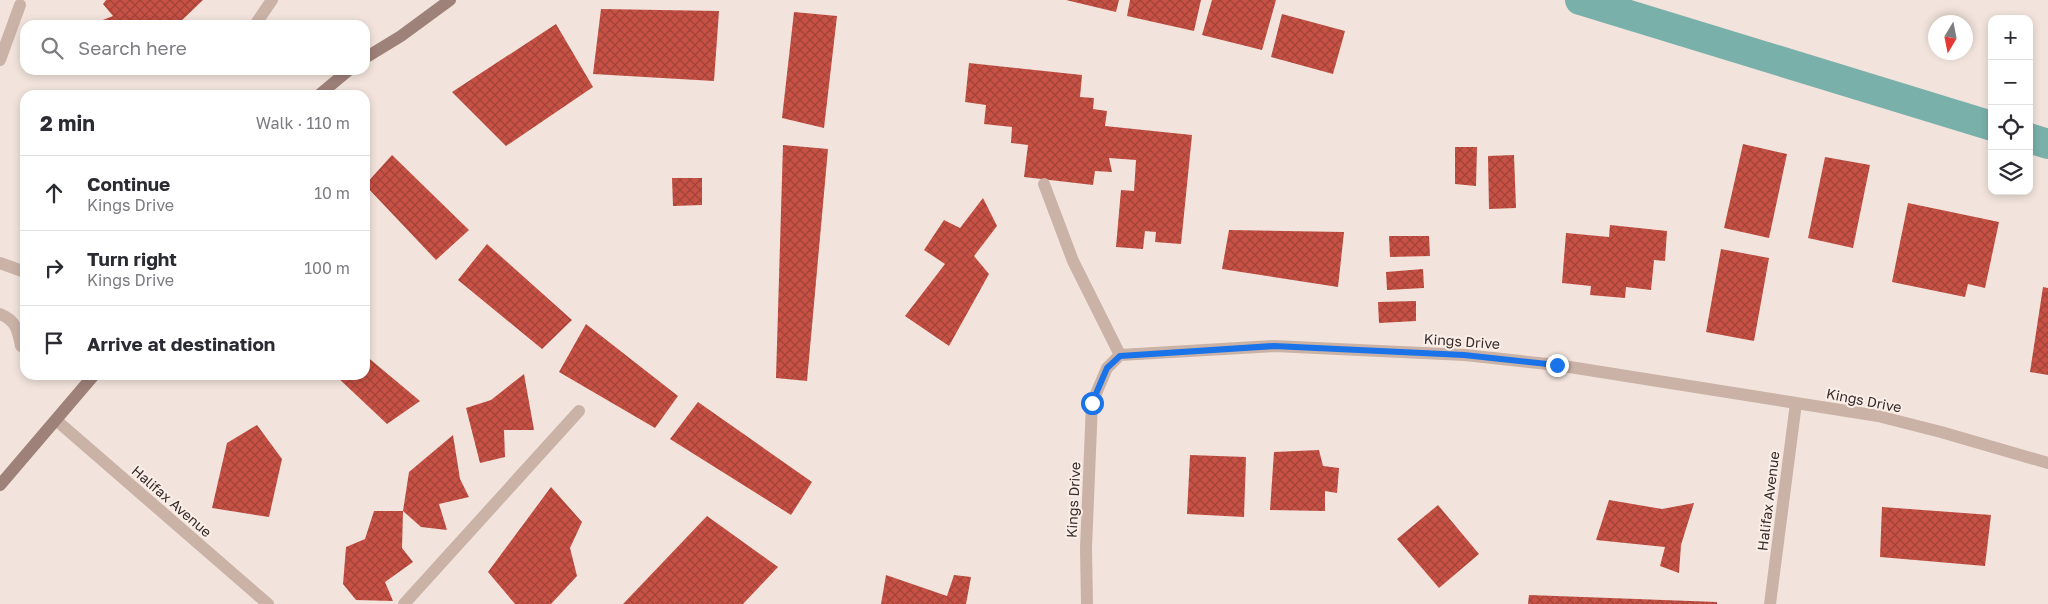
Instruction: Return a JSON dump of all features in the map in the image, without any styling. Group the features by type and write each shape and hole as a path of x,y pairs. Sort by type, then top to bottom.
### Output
{"main road":[{"path":"370,55 401,36 450,0"},
{"path":"326,90 343,75"},
{"path":"0,485 90,380"}],"street":[{"path":"258,20 272,0"},
{"path":"0,60 20,5"},
{"path":"1044,184 1073,261 1120,356"},
{"path":"0,263 20,270"},
{"path":"0,314 6,316 18,328 20,340"},
{"name":"Kings Drive","path":"1087,604 1086,548 1092,403 1107,368 1120,356 1274,346 1464,355 1557,365 1878,416 2048,463"},
{"name":"Halifax Avenue","path":"1770,604 1796,403"},
{"path":"404,604 579,411"},
{"name":"Halifax Avenue","path":"56,420 268,604"}],"building":[{"path":"106,0 203,0 182,20 103,20 113,16 103,4"},
{"path":"1066,0 1119,0 1116,12"},
{"path":"1130,0 1201,0 1194,31 1127,16"},
{"path":"1212,0 1276,0 1262,50 1202,35"},
{"path":"601,9 719,11 714,81 593,74"},
{"path":"794,12 837,16 824,128 782,118"},
{"path":"1282,14 1345,31 1333,74 1271,57"},
{"path":"556,24 593,87 506,146 452,92"},
{"path":"969,63 1082,75 1080,97 1094,98 1093,109 1107,111 1105,126 1192,135 1181,244 1155,242 1156,232 1145,231 1143,249 1116,247 1121,190 1134,191 1136,160 1109,158 1112,172 1095,171 1093,185 1024,177 1028,145 1011,143 1012,127 984,124 986,105 965,102"},
{"path":"1743,144 1787,154 1769,238 1724,228"},
{"path":"783,145 828,149 807,381 776,378"},
{"path":"1455,147 1477,147 1476,186 1455,184"},
{"path":"392,155 469,230 436,260 370,190 370,179"},
{"path":"1514,155 1516,208 1489,209 1488,156"},
{"path":"1825,157 1870,165 1853,248 1808,238"},
{"path":"672,178 702,178 702,205 673,206"},
{"path":"983,198 997,226 974,256 989,274 949,346 905,316 945,264 924,250 944,220 960,228"},
{"path":"1908,203 1999,222 1985,288 1968,284 1965,297 1892,282"},
{"path":"1610,225 1667,231 1665,261 1654,260 1651,290 1626,287 1625,298 1590,295 1591,286 1562,283 1566,233 1609,237"},
{"path":"1229,230 1344,232 1338,287 1222,269"},
{"path":"1389,236 1429,236 1430,256 1390,257"},
{"path":"487,244 572,320 542,349 458,280"},
{"path":"1721,249 1769,258 1754,341 1706,332"},
{"path":"1423,269 1424,288 1387,290 1386,272"},
{"path":"2043,287 2048,288 2048,375 2030,372"},
{"path":"1416,301 1416,321 1379,323 1378,302"},
{"path":"586,324 678,396 655,428 559,372"},
{"path":"370,359 420,401 387,424 340,380 370,380"},
{"path":"524,374 534,430 504,430 505,457 480,463 466,408 491,400"},
{"path":"698,402 812,482 791,515 670,439"},
{"path":"257,425 282,459 269,517 212,508 227,443"},
{"path":"453,435 460,479 469,497 439,504 447,530 421,527 403,511 409,472"},
{"path":"1319,450 1323,466 1339,468 1337,493 1325,491 1325,511 1270,510 1274,452"},
{"path":"1190,455 1246,457 1244,517 1187,514"},
{"path":"551,487 582,522 570,548 577,576 551,604 515,604 488,572"},
{"path":"1609,500 1662,509 1694,503 1681,545 1679,573 1660,566 1665,547 1596,540"},
{"path":"1438,505 1479,554 1439,588 1397,539"},
{"path":"1882,507 1991,515 1985,566 1880,557"},
{"path":"374,511 403,511 402,548 413,562 385,582 393,601 356,600 343,584 346,547 365,539"},
{"path":"707,516 778,567 743,604 623,604"},
{"path":"886,575 947,596 954,575 971,577 966,604 881,604"},
{"path":"1529,595 1717,602 1717,604 1528,604"}],"waterway":[{"path":"1580,0 1988,125"},
{"path":"2033,139 2048,144"}],"route":[{"path":"1092,403 1107,368 1120,356 1274,346 1464,355 1557,365"}]}
